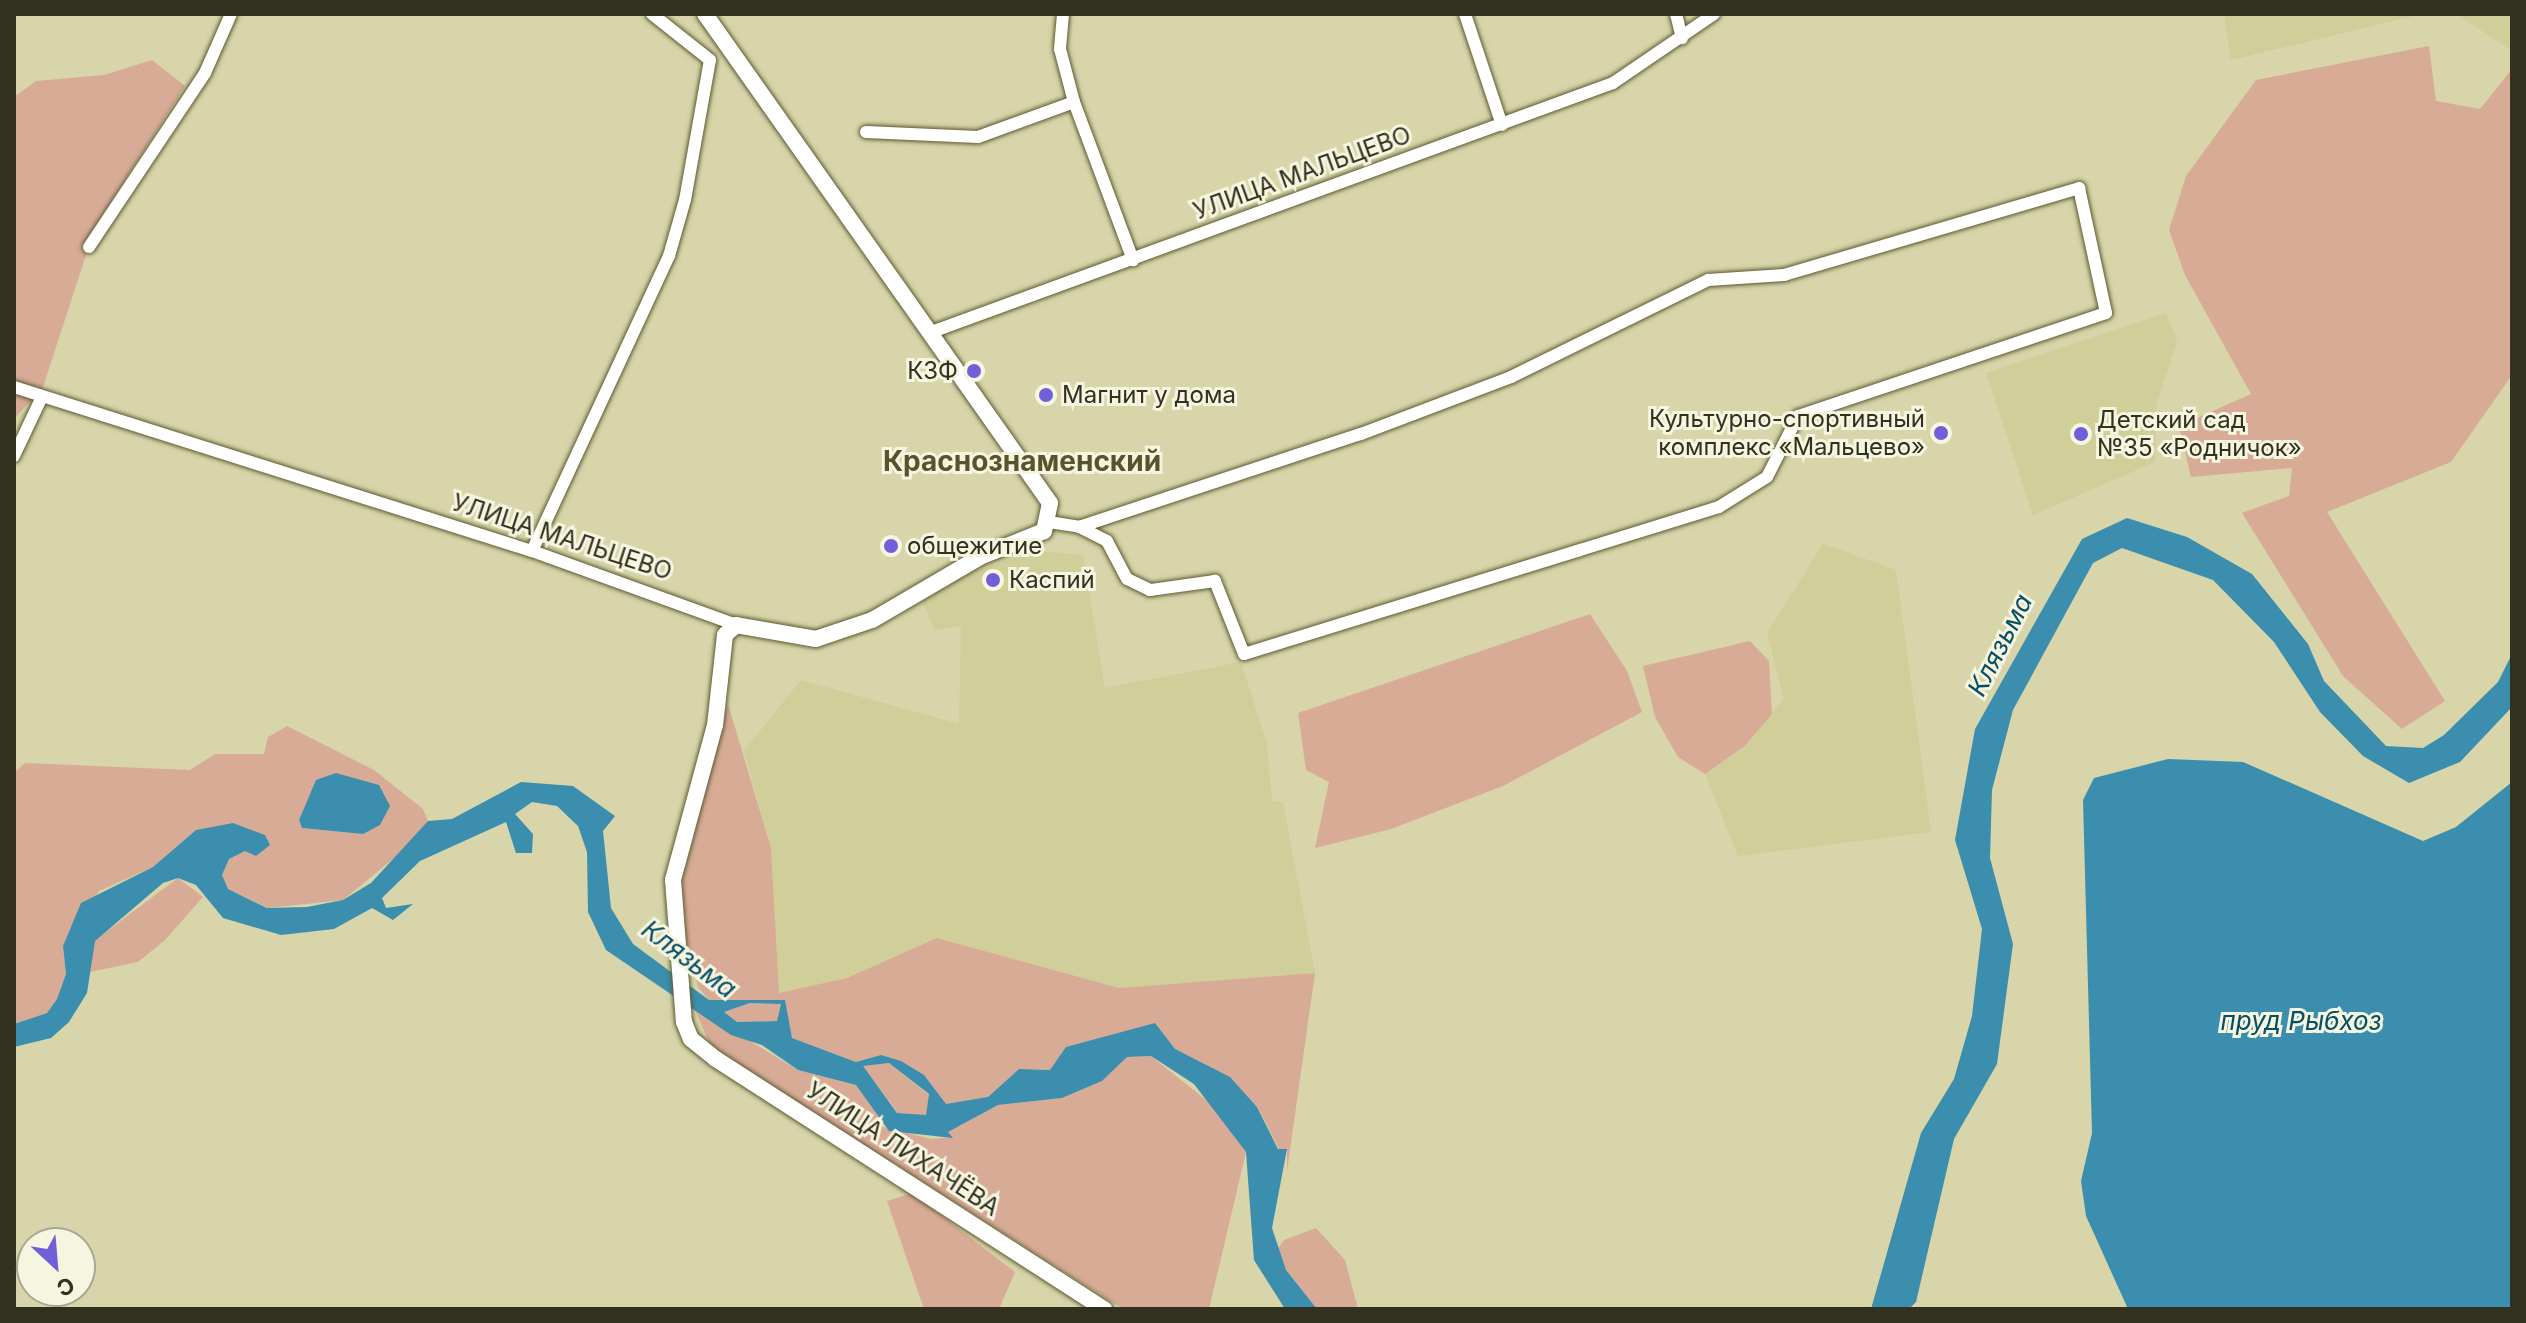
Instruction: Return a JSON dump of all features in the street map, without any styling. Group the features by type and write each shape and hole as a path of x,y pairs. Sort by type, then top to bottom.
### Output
{"street":[{"path":"89,247 205,73 231,14"},
{"path":"652,14 710,60"},
{"path":"705,14 727,51 1043,489 1049,522 1079,527 1107,541 1127,579 1150,590 1215,581 1244,654 1719,507 1767,477 1798,416 2106,313 2079,188 1784,275 1708,280 1511,377 1079,527"},
{"path":"1063,14 1060,49 1074,102 1133,260"},
{"path":"1465,14 1502,125"},
{"path":"1676,14 1682,38"},
{"name":"УЛИЦА МАЛЬЦЕВО","path":"929,333 1613,83 1714,14"},
{"path":"710,60 727,51"},
{"path":"532,551 669,256 710,60"},
{"path":"866,132 978,137 1074,102"},
{"name":"УЛИЦА МАЛЬЦЕВО","path":"14,387 41,399 532,551 736,625 816,639 872,620 980,557 1035,537 1049,522"},
{"path":"14,456 41,399"},
{"name":"УЛИЦА ЛИХАЧЁВА","path":"736,625 725,635 715,725 673,880 673,944 684,1022 691,1039 716,1059 1104,1309"}],"shaded area":[{"path":"2224,14 2422,14 2231,60"},
{"path":"2457,14 2512,14 2512,51"},
{"path":"2429,46 2436,101 2480,109 2512,69 2512,375 2451,462 2327,512 2445,701 2402,729 2343,676 2242,513 2289,496 2292,468 2191,477 2179,426 2251,394 2185,275 2169,230 2186,176 2256,80"},
{"path":"152,60 185,86 82,247 87,252 43,387 14,419 14,97 36,81 104,75"},
{"name":"Детский сад №35 «Родничок»","path":"2166,313 2177,341 2156,405 2155,462 2033,515 1986,373"},
{"path":"1823,544 1896,570 1931,832 1738,856 1705,774 1746,746 1784,699 1767,633"},
{"path":"1038,551 1083,555 1105,688 1241,662 1267,744 1272,801 1283,802 1315,973 1119,988 937,938 847,978 778,993 771,848 744,751 801,680 959,724 961,626 934,630 923,601 963,575"},
{"path":"1590,614 1627,671 1642,712 1503,786 1391,829 1315,848 1329,782 1306,770 1298,713"},
{"path":"1750,641 1769,661 1772,714 1745,746 1705,774 1678,757 1655,717 1643,666"},
{"path":"728,704 771,848 779,993 847,978 937,938 1119,988 1315,973 1287,1171 1287,1150 1279,1149 1257,1106 1175,1049 1154,1023 1050,1070 1019,1069 988,1097 946,1105 924,1075 881,1055 856,1062 792,1038 784,1000 709,1000 698,987 686,939 682,880"},
{"path":"287,726 374,770 423,809 428,821 410,845 343,900 268,908 228,889 222,875 229,858 245,851 233,824 196,830 153,867 99,891 63,946 66,974 57,999 47,1013 14,1024 14,773 25,763 190,770 215,754 264,754 268,737","holes":["317,789 363,834 302,828 299,820"]},
{"path":"178,878 203,897 165,940 138,962 85,973 95,940"},
{"path":"750,1003 781,1004 777,1021 737,1022 724,1012"},
{"path":"694,1007 798,1070 856,1085 878,1112 879,1126 931,1139 952,1137 948,1132 998,1105 1062,1098 1102,1081 1126,1057 1151,1056 1220,1111 1246,1152 1209,1309 1123,1309 711,1047"},
{"path":"889,1063 929,1095 926,1116 898,1113 862,1066"},
{"path":"912,1193 1015,1272 999,1309 924,1309 887,1201"},
{"path":"1316,1228 1345,1260 1358,1309 1317,1309 1286,1270 1277,1250 1284,1240"}],"water":[{"path":"2127,518 2187,537 2252,574 2308,644 2324,681 2386,746 2423,748 2444,735 2498,682 2512,654 2512,707 2460,762 2409,783 2363,756 2320,712 2274,642 2213,580 2122,548 2093,563 2013,710 1992,790 1990,858 2013,944 1997,1064 1954,1139 1916,1302 1909,1309 1871,1309 1921,1133 1954,1079 1972,1016 1982,929 1955,840 1975,729 2082,539"},
{"name":"пруд Рыбхоз","path":"2168,759 2243,762 2423,841 2456,827 2512,782 2512,1309 2128,1309 2086,1216 2081,1181 2092,1133 2083,800 2094,778"},
{"path":"336,773 379,785 390,806 380,825 363,834 302,828 299,820 316,780"},
{"path":"521,782 573,786 615,816 603,831 611,908 633,944 709,1000 785,1000 792,1038 856,1062 881,1055 901,1061 924,1075 946,1104 988,1097 1019,1069 1050,1070 1066,1047 1155,1023 1175,1049 1230,1077 1257,1107 1278,1149 1287,1149 1272,1228 1286,1270 1317,1309 1285,1309 1254,1260 1246,1152 1194,1084 1151,1056 1127,1057 1102,1081 1062,1098 998,1105 948,1132 953,1138 889,1131 856,1085 798,1070 762,1045 731,1035 606,950 588,912 587,852 578,826 557,806 532,802 515,814 533,834 532,853 516,853 506,822 420,861 382,898 386,908 413,904 393,920 372,908 334,929 281,935 223,918 196,885 178,878 163,883 95,941 87,993 69,1022 51,1038 14,1047 14,1024 47,1013 57,999 66,974 63,946 81,903 153,867 196,830 233,823 265,835 270,845 256,856 245,851 229,859 222,875 228,889 267,908 307,907 343,900 371,883 428,821 452,819","holes":["750,1003 781,1004 777,1021 737,1022 724,1012","889,1063 929,1094 926,1115 897,1113 863,1066"]}],"place":[{"name":"КЗФ","path":"974,371"},
{"name":"Магнит у дома","path":"1046,395"},
{"name":"Культурно-спортивный комплекс «Мальцево»","path":"1941,433"},
{"name":"Детский сад №35 «Родничок»","path":"2081,434"},
{"name":"общежитие","path":"891,546"},
{"name":"Каспий","path":"993,580"}],"district":[{"name":"Краснознаменский","path":"1022,461"}],"water label":[{"name":"Клязьма","path":"2000,645"},
{"name":"Клязьма","path":"689,959"}]}
